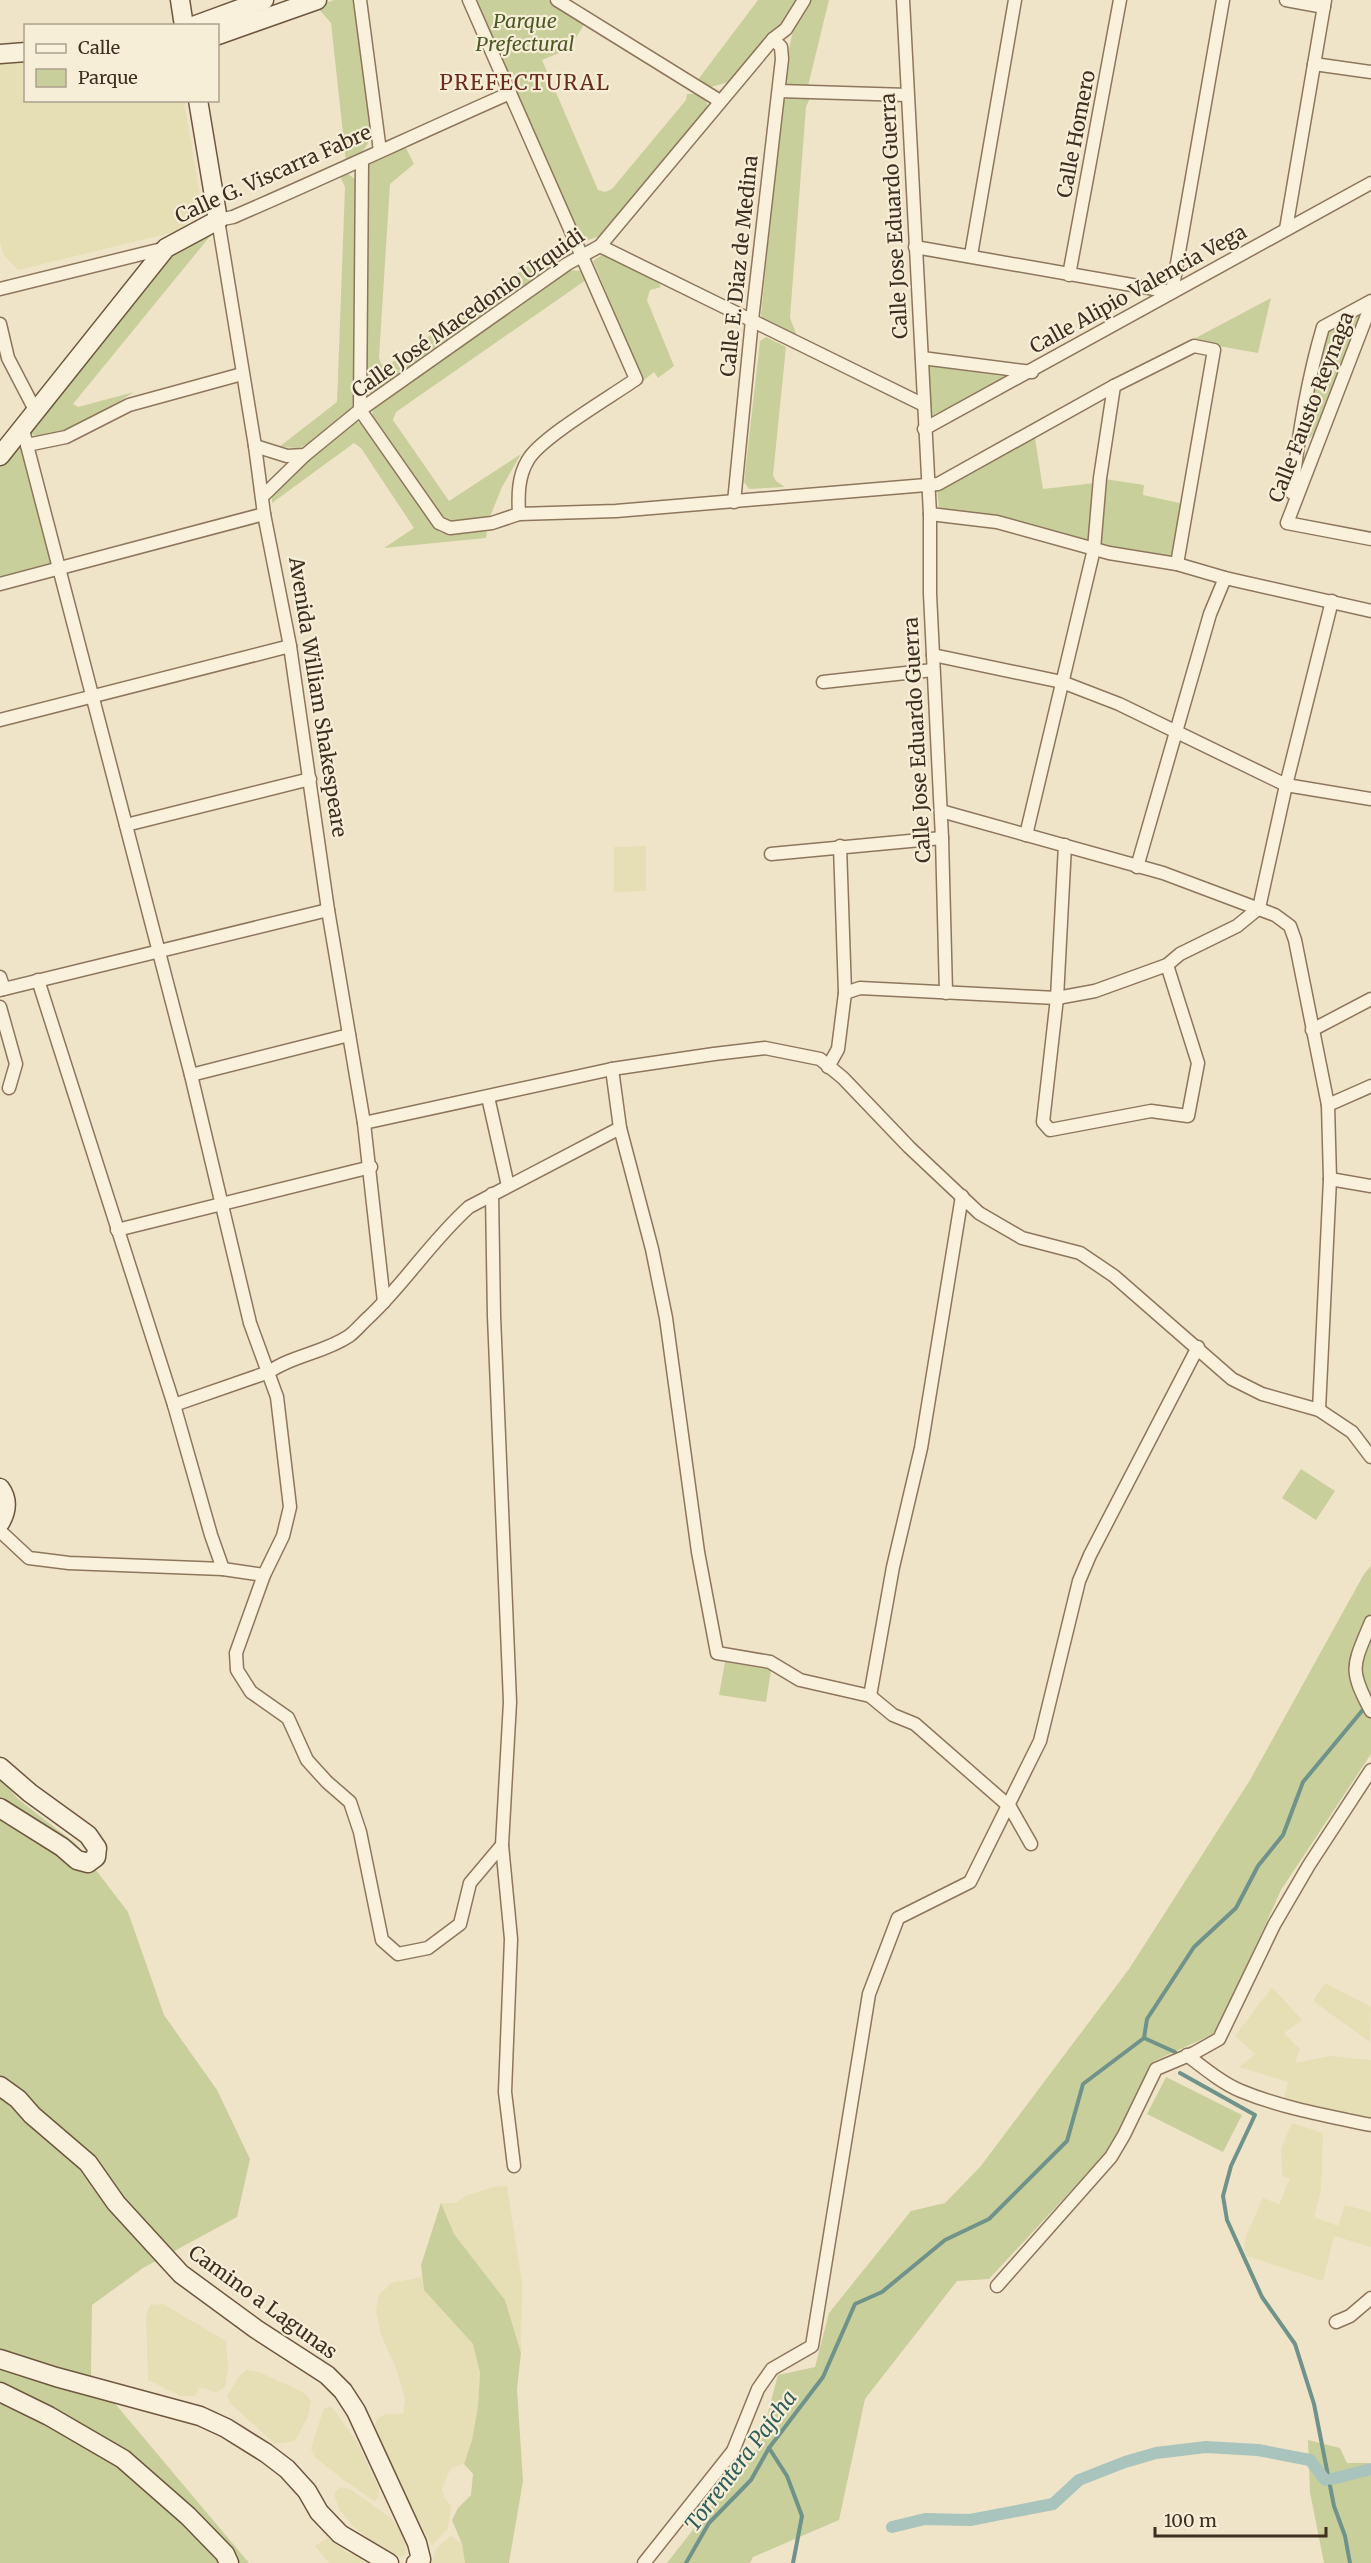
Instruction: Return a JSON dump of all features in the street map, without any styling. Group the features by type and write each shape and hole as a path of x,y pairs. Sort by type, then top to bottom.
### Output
{"street":[{"path":"180,0 184,24"},
{"path":"198,24 264,0"},
{"path":"219,35 317,0"},
{"path":"360,0 380,151"},
{"path":"469,0 636,379 547,440 529,457 522,471 518,492 519,514"},
{"path":"557,0 720,101"},
{"name":"Calle José Macedonio Urquidi","path":"262,496 305,455 360,410 567,264 600,246 773,39 786,29 804,0"},
{"name":"Calle Jose Eduardo Guerra","path":"903,0 930,514 930,594 941,811 946,993"},
{"path":"971,255 1015,0"},
{"name":"Calle Homero","path":"1070,275 1120,0"},
{"path":"915,247 1172,292 1208,75 1223,0"},
{"path":"1286,0 1324,3 1286,229"},
{"name":"Calle E. Diaz de Medina","path":"734,502 752,320 779,92 782,47 773,39"},
{"path":"0,54 24,52"},
{"path":"1314,64 1371,72"},
{"path":"779,92 907,95"},
{"name":"Calle G. Viscarra Fabre","path":"0,456 166,248 218,220 233,217 362,162 380,151 510,93"},
{"name":"Avenida William Shakespeare","path":"198,102 255,446 264,514 290,646 328,910 371,1167 384,1302"},
{"path":"362,162 360,410 444,527 492,524 519,514 616,511 938,484 1114,386 1194,346 1214,350 1178,564"},
{"name":"Calle Alipio Valencia Vega","path":"924,429 1032,372 1371,183"},
{"path":"600,246 924,405"},
{"path":"0,289 166,248"},
{"path":"1290,510 1298,443 1312,363 1323,327 1371,304"},
{"name":"Calle Fausto Reynaga","path":"1371,304 1290,510 1287,523 1371,539"},
{"path":"0,324 8,358 35,410"},
{"path":"922,358 1032,372"},
{"path":"242,374 129,405 66,437 15,438 59,569 191,1076 250,1323 278,1397 290,1507 283,1536 264,1575 236,1653 237,1670 251,1692 288,1718 307,1760 350,1802 360,1832 382,1940 399,1954 428,1948 460,1924 470,1883 502,1845"},
{"path":"1026,835 1094,549 1100,478 1114,386"},
{"path":"255,446 287,456 305,455"},
{"path":"0,584 264,514"},
{"path":"930,514 998,522 1094,549 1178,564 1225,578 1371,611"},
{"path":"1137,867 1210,614 1225,578"},
{"path":"845,993 860,987 1057,998 1095,991 1167,966 1180,954 1237,926 1259,908 1286,785 1332,602"},
{"path":"0,720 290,646"},
{"path":"933,655 1062,682 1119,704 1286,785 1371,799"},
{"path":"823,682 933,670"},
{"path":"126,825 310,779"},
{"path":"941,811 1163,873 1259,908 1275,915 1290,926 1295,940 1328,1105 1330,1179 1319,1410"},
{"path":"771,854 942,837"},
{"path":"1065,845 1057,998 1043,1122 1050,1130 1151,1111 1188,1116 1198,1062 1167,966"},
{"path":"828,1067 838,1049 845,993 840,846"},
{"path":"0,977 2,990 328,910"},
{"path":"38,980 174,1405 223,1569"},
{"path":"1312,1030 1371,999"},
{"path":"0,1007 16,1064 9,1088"},
{"path":"191,1076 349,1035"},
{"path":"364,1123 612,1069 765,1048 820,1059 843,1078 909,1147 979,1213 1022,1238 1080,1253 1114,1276 1232,1379 1262,1394 1319,1410 1352,1432 1371,1457"},
{"path":"612,1069 620,1128 652,1249 666,1318 698,1552 717,1653 770,1662 800,1680 870,1696 893,1714 915,1724 1010,1807 1031,1844"},
{"path":"1328,1105 1371,1086"},
{"path":"488,1097 508,1186"},
{"path":"174,1405 269,1372 281,1364 323,1349 349,1336 384,1302 452,1223 469,1207 620,1128"},
{"path":"117,1230 371,1167"},
{"path":"1330,1179 1371,1186"},
{"path":"492,1194 494,1316 510,1702 502,1845 511,1939 505,2092 514,2166"},
{"path":"870,1696 893,1567 921,1448 962,1196"},
{"path":"644,2563 732,2451 759,2389 772,2369 812,2346 869,1994 898,1918 970,1882 1010,1807 1040,1742 1079,1581 1108,1514 1198,1347"},
{"path":"0,1488 6,1501 6,1510 0,1523"},
{"path":"0,1531 29,1558 69,1563 223,1569 264,1575"},
{"path":"1371,1622 1353,1670 1358,1687 1371,1711"},
{"path":"0,1767 30,1794 88,1835 97,1848 96,1857 88,1863 78,1860 62,1847 0,1808"},
{"path":"997,2286 1111,2157 1124,2135 1155,2068 1219,2039 1274,1925 1309,1864 1371,1770"},
{"path":"1187,2055 1205,2070 1241,2091 1320,2115 1371,2124"},
{"name":"Camino a Lagunas","path":"0,2086 18,2098 32,2115 88,2163 116,2203 182,2274 256,2329 327,2375 343,2391 356,2411 417,2543 421,2559 416,2563"},
{"path":"1336,2322 1350,2316 1371,2298"},
{"path":"0,2359 56,2377 200,2416 226,2428 266,2452 287,2469 307,2491 319,2512 339,2534 389,2563"},
{"path":"0,2392 49,2416 123,2458 188,2516 225,2554 229,2563"}],"shaded area":[{"path":"24,59 24,102 184,102 203,213 174,232 18,270 3,254 0,242 0,61"},
{"path":"646,846 646,891 614,892 614,847"},
{"path":"1325,1983 1371,2007 1370,2042 1313,2001"},
{"path":"1272,1987 1302,2020 1284,2033 1300,2049 1295,2063 1330,2056 1371,2060 1371,2119 1348,2112 1344,2125 1311,2120 1282,2107 1288,2082 1239,2067 1255,2054 1235,2036"},
{"path":"1292,2123 1323,2133 1321,2191 1314,2217 1338,2226 1345,2205 1371,2212 1371,2247 1334,2236 1323,2281 1247,2256 1244,2249 1246,2236 1263,2198 1279,2204 1290,2179 1282,2176 1281,2148"},
{"path":"507,2186 522,2282 521,2353 505,2300 454,2234 441,2203 455,2203 468,2195 493,2187"},
{"path":"422,2277 424,2290 473,2344 480,2373 478,2407 472,2440 464,2464 451,2468 442,2488 445,2499 451,2506 448,2528 432,2546 397,2479 374,2428 377,2419 385,2414 403,2414 405,2400 396,2368 381,2335 376,2312 378,2296 391,2283"},
{"path":"163,2304 226,2341 228,2368 225,2387 216,2393 200,2387 195,2396 181,2396 148,2380 146,2316 150,2305"},
{"path":"247,2370 259,2372 303,2392 311,2401 308,2416 295,2441 275,2444 231,2404 227,2396 239,2376"},
{"path":"332,2407 357,2442 379,2488 379,2497 374,2501 315,2457 311,2449 324,2408"},
{"path":"340,2487 350,2489 392,2519 405,2537 406,2554 400,2557 380,2548 354,2527 339,2509 334,2494"},
{"path":"451,2536 462,2544 465,2563 431,2563 437,2548"},
{"path":"327,2538 346,2552 357,2555 365,2563 329,2563 315,2546"}],"green space":[{"path":"334,0 355,0 372,133 363,151 346,161 331,23 316,6"},
{"name":"Parque Prefectural","path":"475,0 548,0 585,23 569,49 542,60 598,190 605,192 612,189 686,100 687,94 699,94 707,103 708,111 617,220 600,236 582,242 578,237"},
{"path":"758,0 798,0 780,27 729,82 711,87 697,81"},
{"path":"809,0 829,0 808,86 788,86 783,79 793,30"},
{"path":"789,97 810,98 806,107 790,318 797,336 764,323 761,315 782,102"},
{"path":"405,146 414,164 390,184 379,358 381,364 387,366 569,237 572,247 569,254 373,394 364,386 367,167 377,159"},
{"path":"348,174 355,179 357,184 354,400 351,410 311,443 299,448 279,447 337,402 345,187 340,176"},
{"path":"206,234 211,235 73,404 78,407 134,392 70,429 44,437 33,435 30,429 162,262 183,244"},
{"path":"603,254 656,278 661,287 650,290 647,300 674,366 658,378 654,372 643,381 593,261"},
{"path":"569,270 582,271 586,280 396,412 393,420 449,501 521,454 502,487 490,517 450,523 435,508 373,418 372,409"},
{"path":"1271,298 1258,353 1190,341"},
{"path":"1356,312 1360,318 1316,432 1309,439 1305,438 1320,347 1329,329"},
{"path":"766,337 786,347 773,475 776,481 785,487 749,489 744,482 760,341"},
{"path":"929,366 1009,377 931,416"},
{"path":"353,421 364,424 439,532 447,534 487,531 486,538 384,548 414,528 361,448 354,443 272,503 272,496 276,490"},
{"path":"1035,438 1043,489 1095,483 1090,540 1006,519 939,509 937,489"},
{"path":"25,446 51,565 0,577 0,468 15,449"},
{"path":"1105,479 1144,485 1143,495 1184,504 1175,559 1098,544"},
{"path":"1301,1469 1335,1491 1316,1520 1282,1498"},
{"path":"1371,1566 1371,1754 1281,1890 1216,2033 1154,2061 1108,2151 989,2279 957,2281 865,2399 839,2520 753,2557 750,2563 667,2563 759,2445 778,2375 815,2367 829,2313 911,2211 945,2203 980,2167 1129,1969 1250,1780 1364,1574"},
{"path":"725,1662 771,1670 766,1702 719,1695"},
{"path":"0,1778 18,1799 76,1844 128,1912 164,2015 217,2090 250,2159 237,2217 143,2268 92,2305 91,2375 249,2563 0,2563"},
{"path":"1166,2077 1242,2115 1223,2152 1147,2114"},
{"path":"441,2203 454,2234 505,2300 521,2353 517,2389 523,2481 509,2563 465,2563 462,2544 452,2520 458,2508 471,2495 473,2474 464,2464 472,2440 478,2407 480,2373 473,2344 424,2290 421,2265"},
{"path":"1308,2440 1340,2448 1347,2463 1367,2463 1371,2466 1371,2563 1324,2563 1310,2492"}],"waterway":[{"name":"Torrentera Pajcha","path":"686,2563 709,2523 751,2480 769,2448 823,2377 855,2304 882,2292 945,2240 989,2219 1067,2141 1083,2084 1144,2038 1147,2019 1194,1947 1236,1908 1258,1866 1283,1835 1303,1782 1366,1706"},
{"path":"1144,2038 1175,2052"},
{"path":"1180,2073 1255,2115 1231,2166 1223,2196 1227,2220 1262,2297 1295,2344 1314,2404 1334,2506 1345,2536 1350,2563"},
{"path":"892,2527 925,2519 970,2520 1053,2504 1079,2480 1125,2462 1156,2453 1206,2447 1258,2450 1310,2460 1325,2480"},
{"path":"769,2448 787,2476 802,2516 793,2563"},
{"path":"1332,2479 1371,2469"}],"district":[{"name":"PREFECTURAL","path":"525,83"}]}
